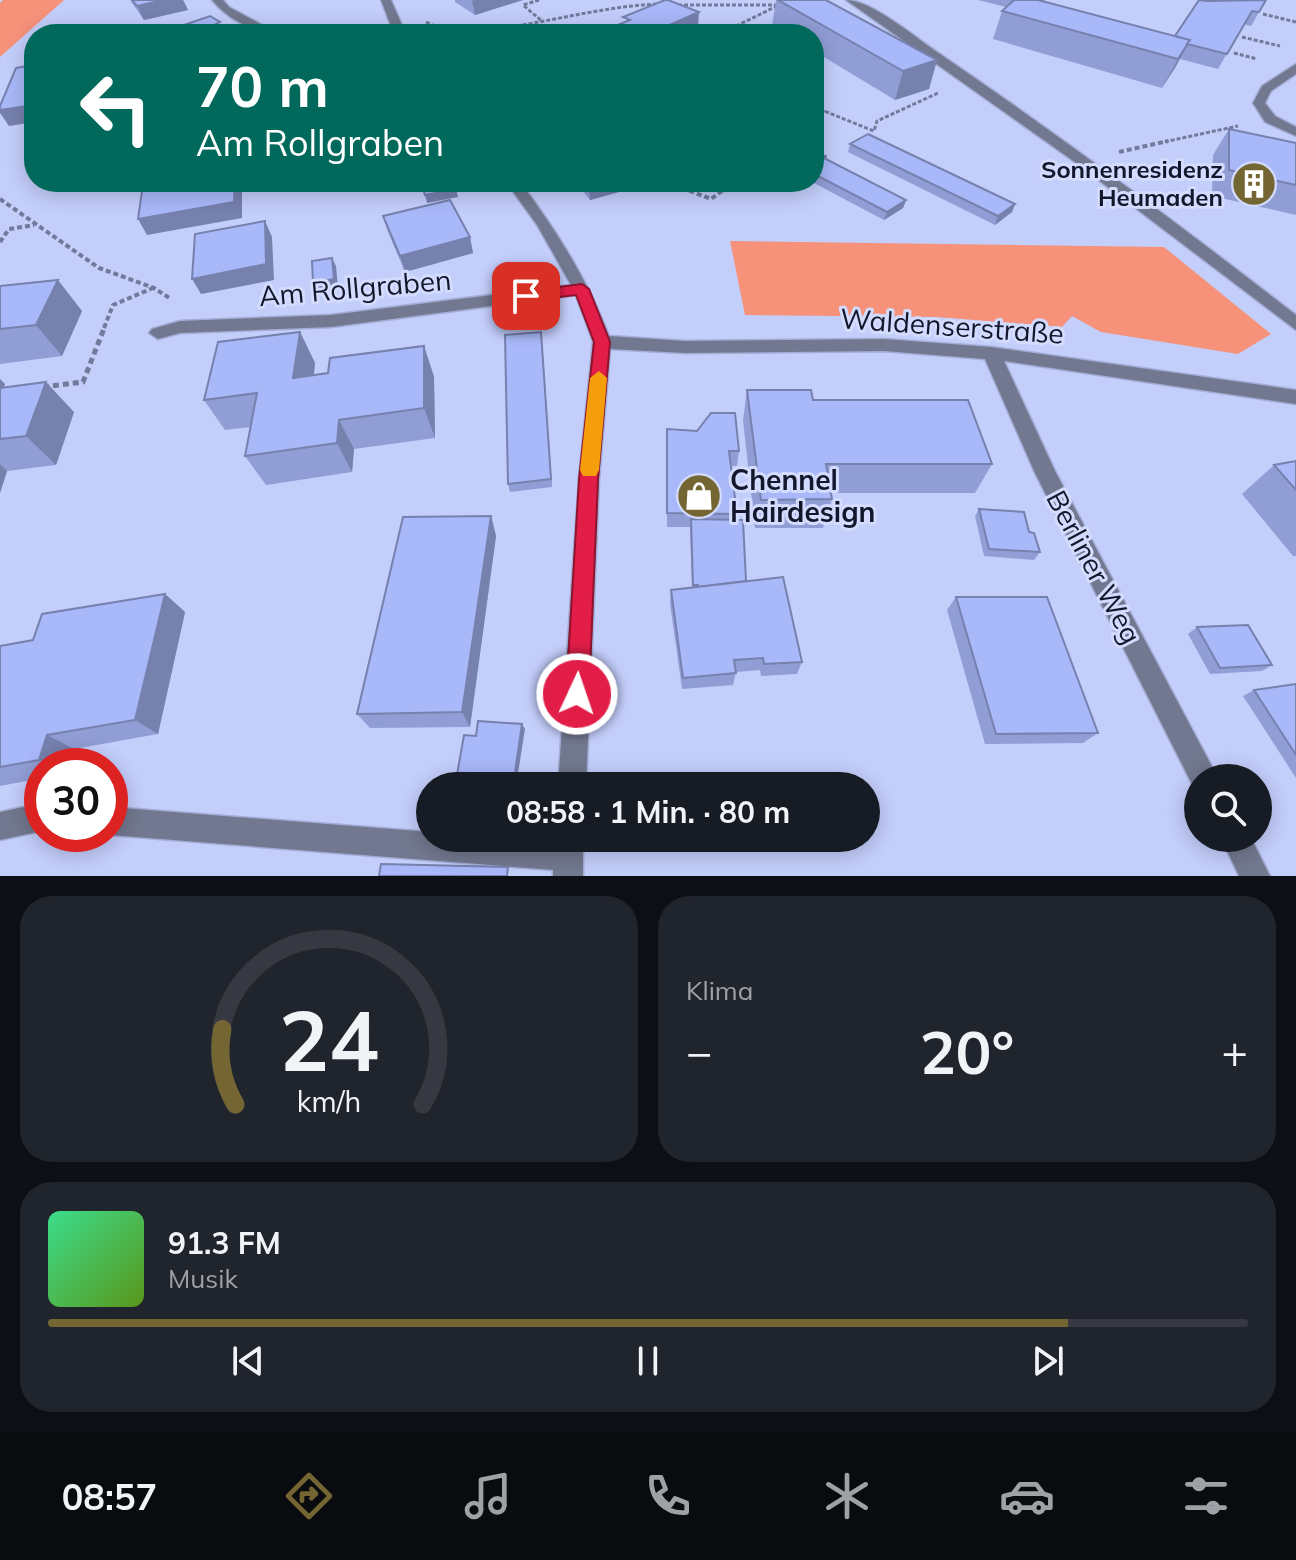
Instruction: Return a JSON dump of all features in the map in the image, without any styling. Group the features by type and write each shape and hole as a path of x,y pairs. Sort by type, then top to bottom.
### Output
{"street":[{"path":"217,0 225,9 254,24"},
{"path":"386,0 394,22"},
{"path":"851,0 1083,159 1296,324"},
{"path":"1296,68 1266,89 1259,103 1270,119 1296,132"},
{"path":"520,192 544,224 582,289 602,342 589,479 573,772"},
{"name":"Am Rollgraben","path":"158,333 180,327 331,321 582,289"},
{"name":"Waldenserstraße","path":"602,342 685,347 884,345 991,353 1296,397"},
{"name":"Berliner Weg","path":"991,353 1045,473 1197,764"},
{"path":"0,826 24,821"},
{"path":"128,822 568,857"},
{"path":"1242,852 1255,876"}],"path":[{"path":"539,0 523,5 544,22"},
{"path":"534,24 617,5 780,5 741,24"},
{"path":"1263,14 1296,22"},
{"path":"394,22 422,20 430,24"},
{"path":"1242,37 1282,46"},
{"path":"825,111 874,131 877,121 945,90 976,84"},
{"path":"1083,159 1245,125"},
{"path":"824,157 829,158"},
{"path":"693,192 711,199 720,192"},
{"path":"0,199 99,268 154,288 181,307 180,327"},
{"path":"0,242 9,229 35,225"},
{"path":"35,398 39,387 83,382 113,305 154,288"}],"shaded area":[{"path":"3,0 64,0 37,24 24,24 24,36 0,57 0,3"},
{"path":"730,241 1164,247 1271,334 1238,354 1101,332 1072,316 1062,327 936,317 745,315"}],"building":[{"path":"132,0 164,0 137,6"},
{"path":"665,0 699,12 672,24 620,24 630,20 623,17"},
{"path":"778,0 826,0 937,60 903,71"},
{"path":"1014,0 1038,0 1190,40 1178,59 1002,11"},
{"path":"1199,0 1266,0 1259,12 1252,11 1227,54 1187,44 1190,40 1175,36"},
{"path":"210,16 220,22 216,24 187,24"},
{"path":"24,67 24,106 0,110 0,106 16,68"},
{"path":"1229,129 1296,143 1296,185 1229,170"},
{"path":"868,134 1015,204 998,216 850,144"},
{"path":"824,158 906,200 887,212 824,179"},
{"path":"142,192 234,192 234,202 138,219"},
{"path":"450,200 470,237 400,256 383,216"},
{"path":"265,221 266,264 192,279 195,234"},
{"path":"332,258 334,279 313,283 312,261"},
{"path":"58,280 36,325 0,329 0,286"},
{"path":"300,332 293,378 328,373 330,358 424,346 424,408 339,420 337,443 245,456 257,393 204,400 218,342"},
{"path":"541,332 551,479 508,484 505,335"},
{"path":"46,382 26,436 0,439 0,388"},
{"path":"747,390 811,390 813,400 968,400 992,464 826,464 832,499 761,500"},
{"name":"Chennel Hairdesign","path":"711,413 735,413 739,451 729,451 737,514 667,513 667,429 697,431"},
{"path":"1296,461 1296,490 1274,465"},
{"path":"979,509 1024,512 1029,532 1034,533 1040,552 989,549"},
{"path":"491,516 462,712 357,714 403,517"},
{"path":"691,519 743,520 746,581 693,585"},
{"path":"783,577 802,662 764,664 763,658 734,660 736,673 683,678 671,590"},
{"path":"165,594 135,720 47,735 43,748 24,748 24,763 0,767 0,646 33,640 42,614"},
{"path":"956,597 1047,597 1098,733 996,734"},
{"path":"1248,625 1272,665 1220,668 1197,627"},
{"path":"1296,684 1296,755 1254,690"},
{"path":"478,721 522,724 515,772 457,772 464,735 476,736"},
{"path":"381,864 508,867 507,876 379,876"}],"slow traffic":[{"path":"590,470 599,378"}],"place":[{"name":"Sonnenresidenz Heumaden","path":"1254,184"},
{"name":"Chennel Hairdesign","path":"699,496"}],"route":[{"path":"526,296 582,289 602,342 589,479 577,694"}]}
